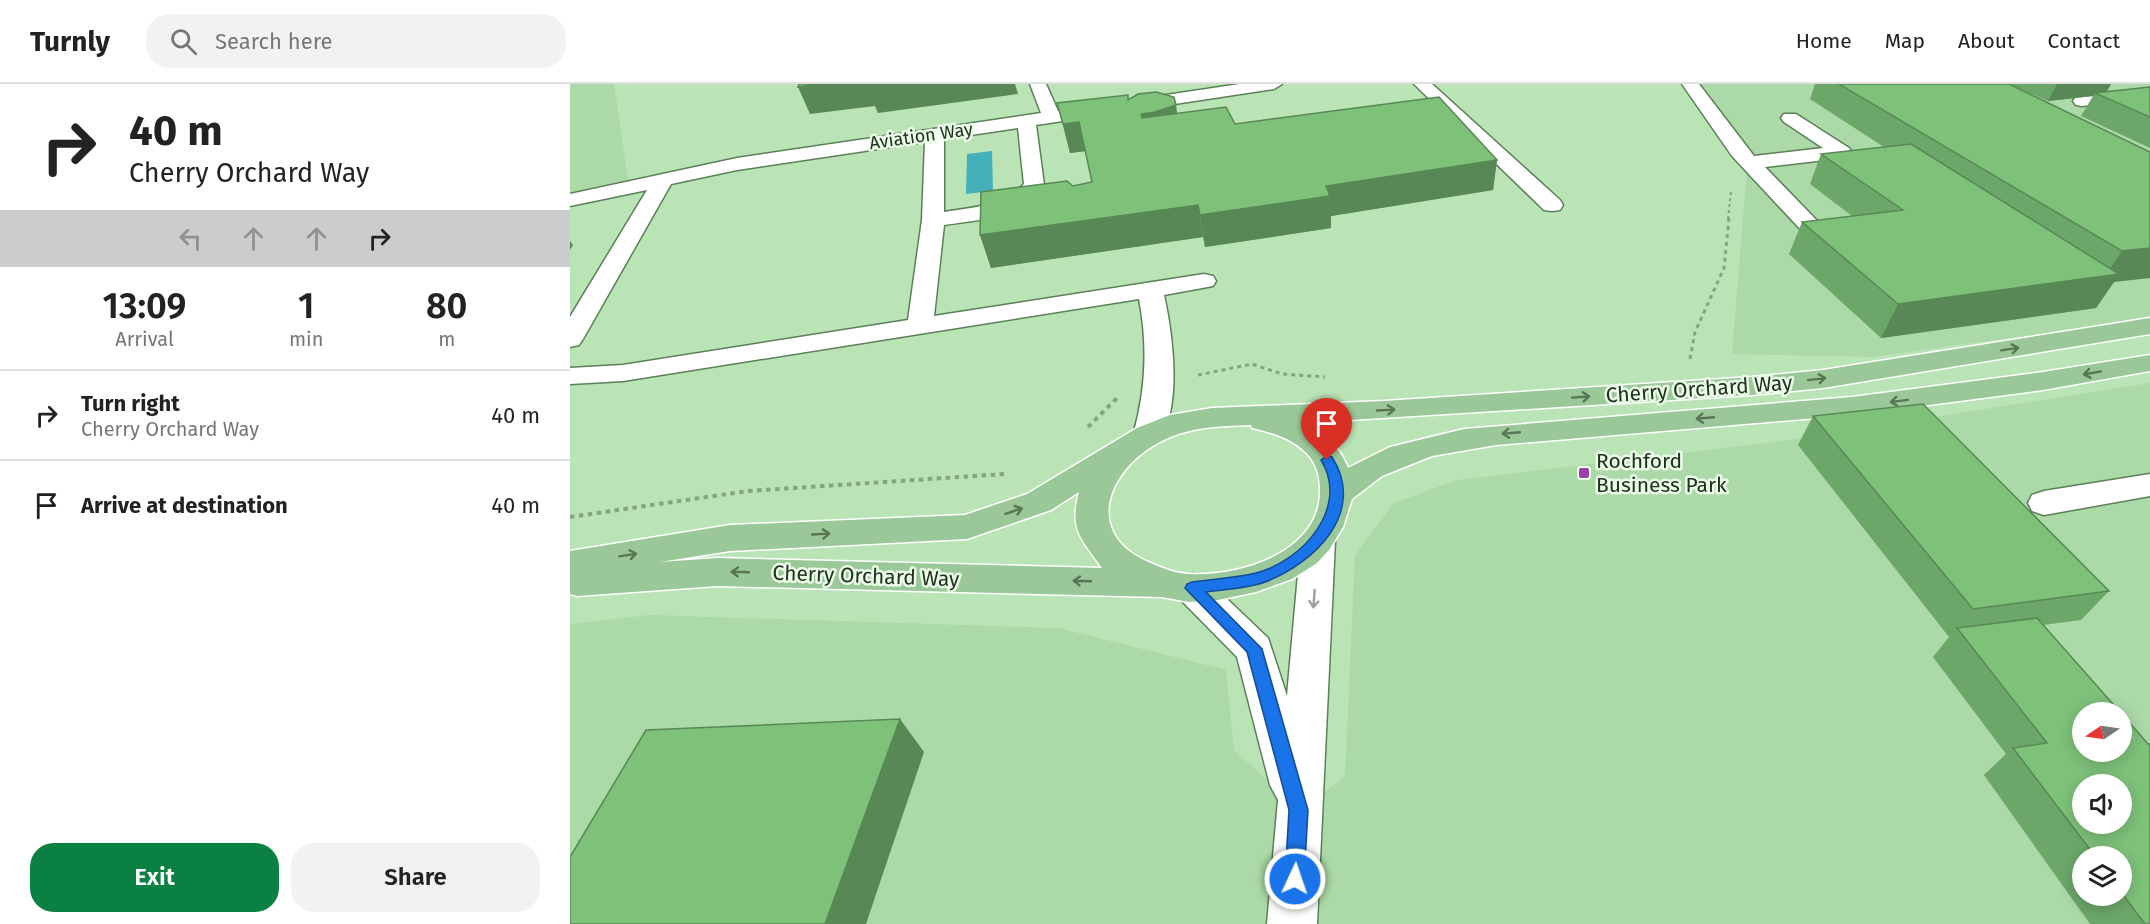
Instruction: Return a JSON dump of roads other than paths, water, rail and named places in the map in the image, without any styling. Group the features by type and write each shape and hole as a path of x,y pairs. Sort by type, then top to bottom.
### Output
{"main road":[{"name":"Cherry Orchard Way","path":"570,564 730,538 967,527 1039,502 1136,443 1180,422 1212,417 1374,411 1752,386 1835,377 2150,326"},
{"name":"Cherry Orchard Way","path":"1338,493 1370,468 1443,441 1852,406 2043,381 2150,363"},
{"name":"Cherry Orchard Way","path":"570,583 717,572 1177,586 1260,578 1291,563 1318,541 1332,518 1338,493 1334,471 1320,449 1305,436 1287,426 1244,416"},
{"name":"Cherry Orchard Way","path":"1136,443 1111,464 1098,483 1091,511 1094,531 1118,563 1177,586"}],"street":[{"path":"1038,84 1052,117"},
{"name":"Aviation Way","path":"570,200 737,164 1052,117 1124,98 1211,88 1274,84"},
{"path":"1422,84 1552,205"},
{"path":"1690,84 1749,163 1824,240"},
{"path":"2082,101 2150,93"},
{"path":"1749,163 1842,153 1790,118"},
{"path":"933,220 997,210 1020,200 1034,185 1026,121"},
{"path":"920,326 933,220 935,134"},
{"path":"570,339 664,179"},
{"path":"570,376 623,373 1204,280"},
{"path":"1136,443 1155,414 1159,383 1158,326 1150,289"},
{"path":"2044,503 2150,485"},
{"path":"1292,924 1318,541"},
{"path":"1177,586 1254,649 1299,810"}],"water":[{"path":"992,151 993,191 966,194 967,154"}],"place":[{"name":"Rochford Business Park","path":"1584,473"}]}
